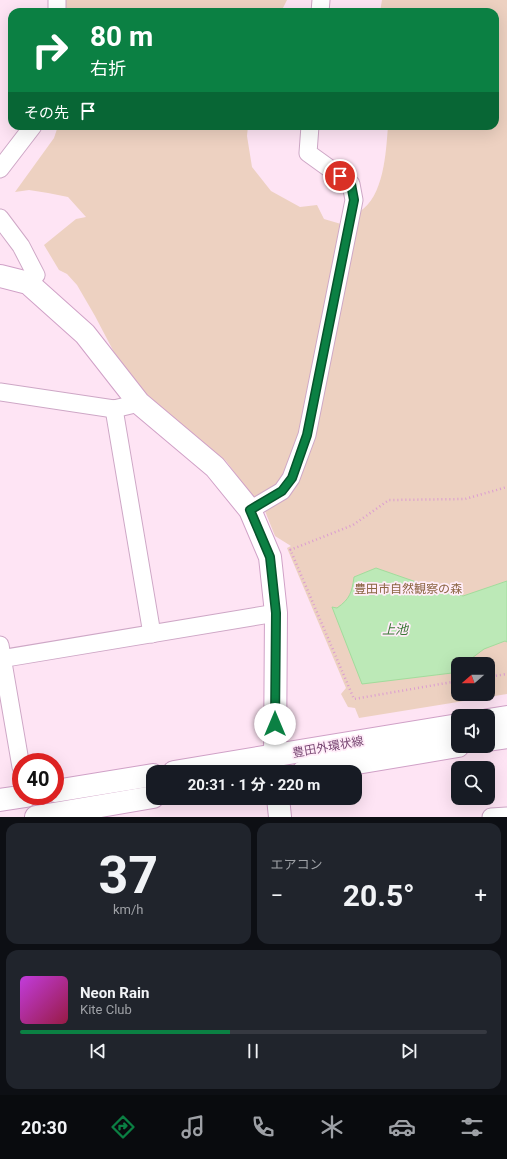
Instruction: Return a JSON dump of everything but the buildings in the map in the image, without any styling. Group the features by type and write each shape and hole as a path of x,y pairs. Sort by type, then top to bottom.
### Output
{"street":[{"path":"0,169 30,130"},
{"path":"250,510 282,491 292,478 307,435 354,200 351,184 308,153 310,130"},
{"path":"0,218 21,246 36,275 28,283"},
{"path":"0,276 28,283 85,334 139,403 215,467 250,510 270,557 276,613 275,756"},
{"path":"0,392 114,409 139,403"},
{"path":"114,409 152,634"},
{"path":"19,753 1,654 152,634 276,613"},
{"path":"495,719 507,716"},
{"name":"豊田外環状線","path":"218,765 451,726"},
{"path":"495,739 507,737"},
{"name":"豊田外環状線","path":"344,765 451,747"},
{"path":"64,790 146,776"},
{"path":"0,800 12,798"},
{"path":"36,817 146,798"},
{"path":"279,805 280,817"},
{"path":"491,817 507,816"}],"path":[{"path":"270,557 353,525 389,500 465,499 507,487"},
{"path":"290,549 354,699 451,682"},
{"path":"495,675 507,674"}],"green space":[{"path":"64,0 287,0 283,8 64,8"},
{"name":"豊田市自然観察の森","path":"382,0 507,0 507,694 495,696 495,657 451,657 451,701 464,701 359,718 355,708 348,707 341,694 346,688 287,548 291,546 275,536 265,511 284,497 359,212 374,196 379,185 385,161 388,130 499,130 499,8 381,8"},
{"path":"57,130 248,130 247,136 252,167 271,191 300,207 317,205 324,219 341,224 303,409 303,434 276,490 255,500 226,461 143,398 127,377 77,285 67,274 59,270 44,245 76,219 86,217 68,197 29,190 15,192 54,138"}],"water":[{"name":"上池","path":"376,568 463,596 507,581 507,642 505,641 484,649 473,657 451,657 451,673 362,684 332,607 337,608 348,598 354,577"}],"route":[{"path":"275,724 276,613 270,557 250,510 282,491 292,478 307,435 354,200 351,184 340,176"}]}
